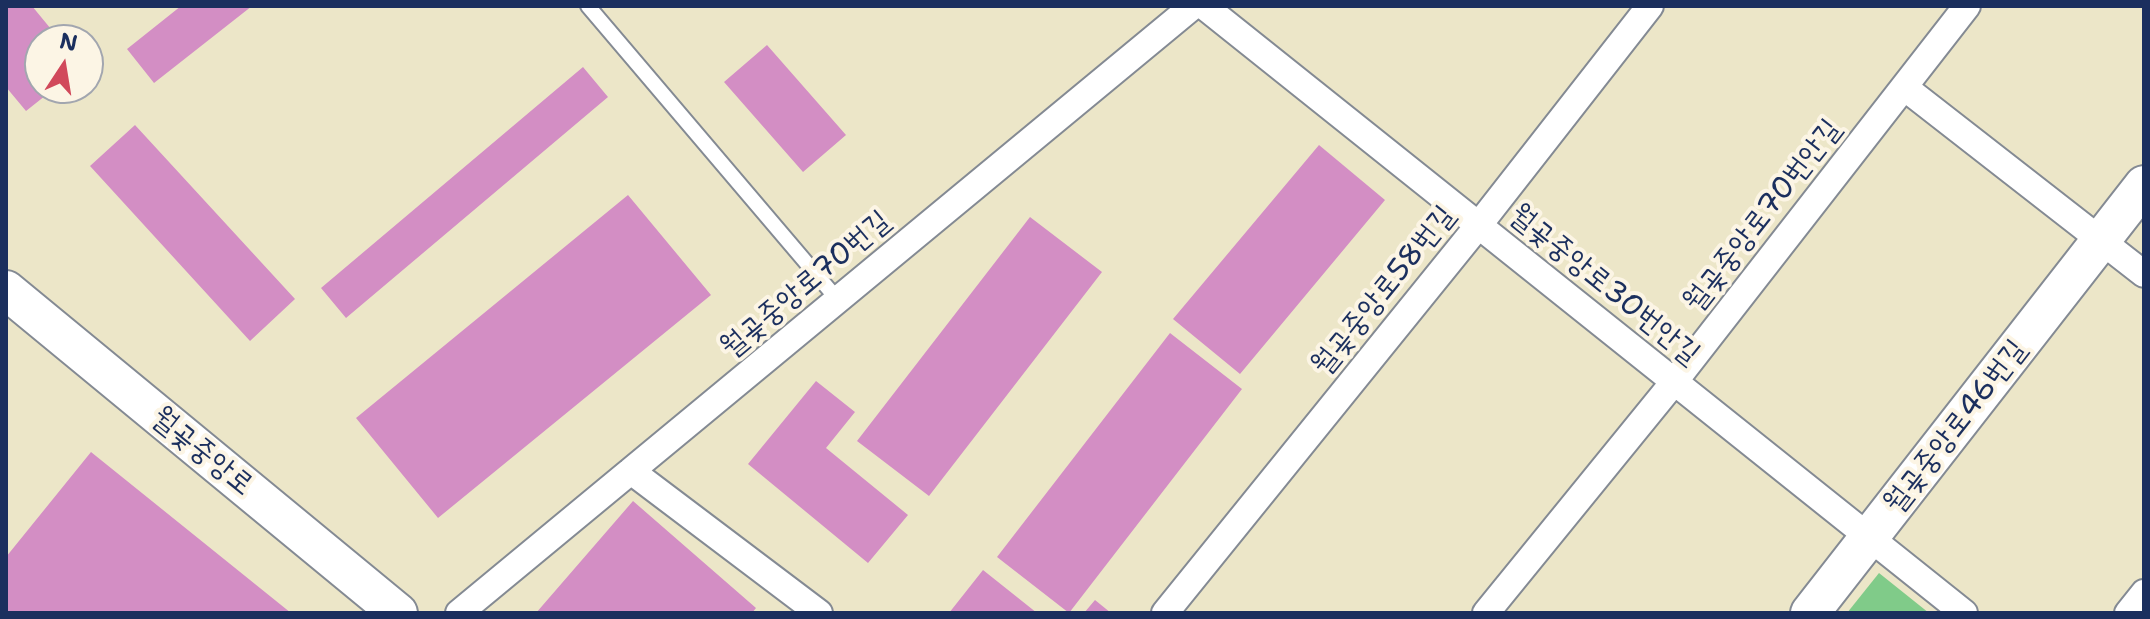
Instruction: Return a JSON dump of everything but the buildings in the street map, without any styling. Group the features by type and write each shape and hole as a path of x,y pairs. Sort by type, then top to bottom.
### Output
{"street":[{"name":"월곶중앙로70번길","path":"459,613 1193,6"},
{"name":"월곶중앙로30번안길","path":"1204,6 1964,613"},
{"name":"월곶중앙로58번길","path":"1165,613 1478,226 1650,6"},
{"name":"월곶중앙로70번안길","path":"1486,613 1674,382 1967,6"},
{"path":"1904,87 2144,274"},
{"name":"월곶중앙로46번길","path":"1810,613 2144,185"},
{"name":"월곶중앙로","path":"6,290 398,613"},
{"path":"631,471 819,613"},
{"path":"2128,613 2144,593"}],"lane":[{"path":"588,6 838,300"}],"green space":[{"path":"1879,573 1929,613 1847,613"}]}
